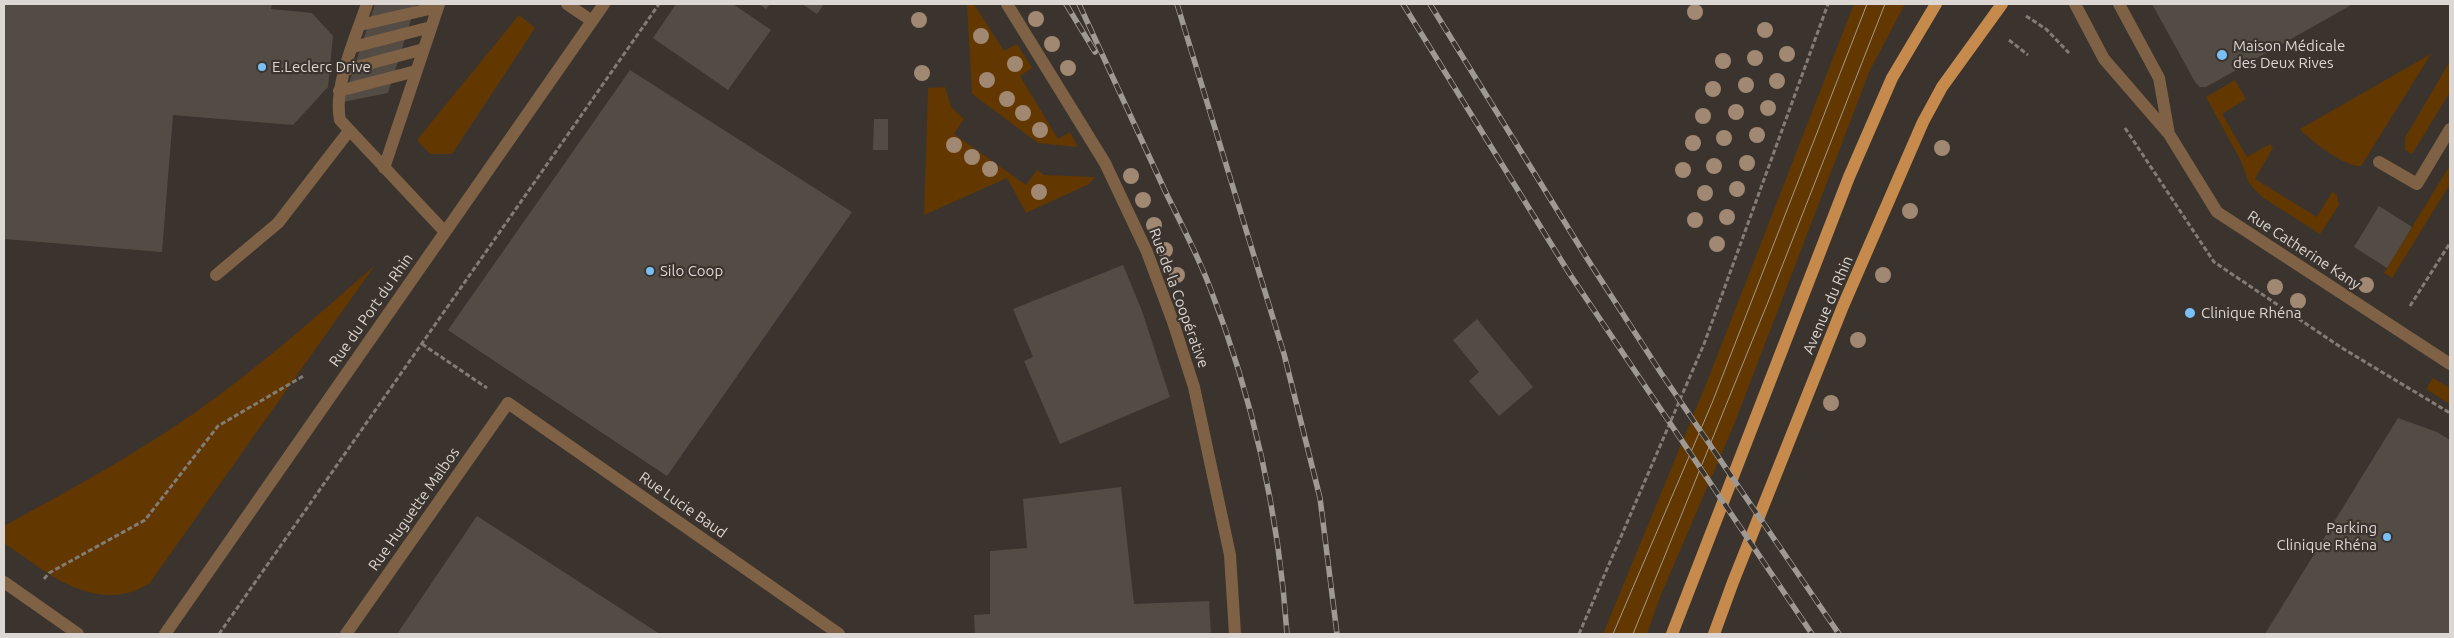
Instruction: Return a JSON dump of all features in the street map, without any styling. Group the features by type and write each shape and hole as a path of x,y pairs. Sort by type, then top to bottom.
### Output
{"main road":[{"name":"Avenue du Rhin","path":"1672,634 1849,177 1892,78 1936,4"},
{"name":"Avenue du Rhin","path":"1714,634 1843,306 1923,122 1942,87 2002,4"}],"street":[{"path":"567,4 592,21"},
{"name":"Rue du Port du Rhin","path":"165,634 604,4"},
{"name":"Rue de la Coopérative","path":"1007,4 1104,163 1147,252 1173,322 1194,387 1230,555 1234,634"},
{"name":"Rue Catherine Kany","path":"2075,4 2104,59 2169,134 2217,212 2395,330 2450,364"},
{"name":"Rue Catherine Kany","path":"2119,4 2159,78 2169,134"},
{"path":"370,5 360,25 339,91 338,107 340,120 445,232"},
{"path":"360,25 438,5"},
{"path":"384,168 438,5"},
{"path":"353,47 431,27"},
{"path":"345,70 424,49"},
{"path":"339,91 416,71"},
{"path":"2379,162 2417,184 2450,129"},
{"path":"216,275 278,223 349,131"},
{"name":"Rue Lucie Baud","path":"508,402 838,634"},
{"name":"Rue Huguette Malbos","path":"346,634 508,402"},
{"path":"4,582 78,634"}],"path":[{"path":"219,634 659,4"},
{"path":"1579,634 1704,344 1828,4"},
{"path":"2395,330 2450,243"},
{"path":"422,344 508,402"},
{"path":"2342,348 2450,413"},
{"path":"29,600 49,573 144,520 218,426 305,375"}],"shaded area":[{"path":"967,4 974,4 1004,51 1017,44 1032,68 1020,76 1058,139 1070,132 1078,147 1038,143 972,94"},
{"path":"1854,4 1905,4 1870,70 1735,422 1660,597 1647,634 1603,634 1707,382"},
{"path":"519,15 535,28 452,154 430,154 417,140"},
{"path":"2431,54 2361,166 2347,163 2338,158 2311,140 2300,129"},
{"path":"2450,61 2450,92 2412,154 2405,150 2405,138"},
{"path":"2235,80 2246,99 2222,114 2247,157 2270,144 2273,148 2255,179 2317,217 2332,192 2337,195 2339,205 2320,234 2262,197 2249,183 2241,161 2206,97"},
{"path":"945,87 951,107 964,119 954,134 1026,185 1037,170 1044,175 1095,177 1089,184 1026,213 1007,178 924,215 928,88"},
{"path":"2450,165 2450,184 2392,278 2384,273"},
{"path":"375,265 149,584 127,593 110,595 93,593 61,581 4,543 4,526 123,459 193,414 263,361"},
{"path":"2433,378 2450,388 2450,404 2426,389"}],"building":[{"path":"4,4 272,4 271,9 312,13 333,36 328,87 293,125 173,115 162,252 4,239"},
{"path":"375,4 416,4 388,93 343,102"},
{"path":"676,4 733,4 771,30 728,90 653,38"},
{"path":"759,4 770,4 766,9"},
{"path":"802,4 824,4 817,14"},
{"name":"Maison Médicale des Deux Rives","path":"2152,4 2353,4 2206,87 2200,87 2195,82"},
{"name":"Silo Coop","path":"630,70 852,212 667,476 448,330"},
{"path":"874,119 888,119 888,150 873,150"},
{"path":"2379,206 2412,227 2387,268 2354,247"},
{"path":"1123,265 1142,311 1170,397 1060,444 1024,361 1033,357 1013,309"},
{"path":"1477,319 1533,387 1499,416 1469,381 1479,372 1453,340"},
{"name":"Parking Clinique Rhéna","path":"2398,418 2437,432 2450,440 2450,634 2265,634"},
{"path":"1121,487 1134,604 1209,601 1211,634 975,634 974,615 990,614 990,551 1027,548 1023,499"},
{"path":"477,516 660,634 397,634"}],"tram line":[{"path":"1613,634 1712,403 1867,4"},
{"path":"1633,634 1770,297 1885,4"}],"railway":[{"path":"1066,4 1095,52"},
{"path":"1079,4 1189,239 1209,285 1239,370 1262,457 1278,545 1287,634"},
{"path":"1177,4 1284,354 1320,498 1337,634"},
{"path":"1403,4 1569,273 1812,634"},
{"path":"1430,4 1588,260 1661,373 1839,634"}],"place":[{"name":"Maison Médicale des Deux Rives","path":"2222,55"},
{"name":"E.Leclerc Drive","path":"262,67"},
{"name":"Silo Coop","path":"650,271"},
{"name":"Clinique Rhéna","path":"2190,313"},
{"name":"Parking Clinique Rhéna","path":"2387,537"}]}
